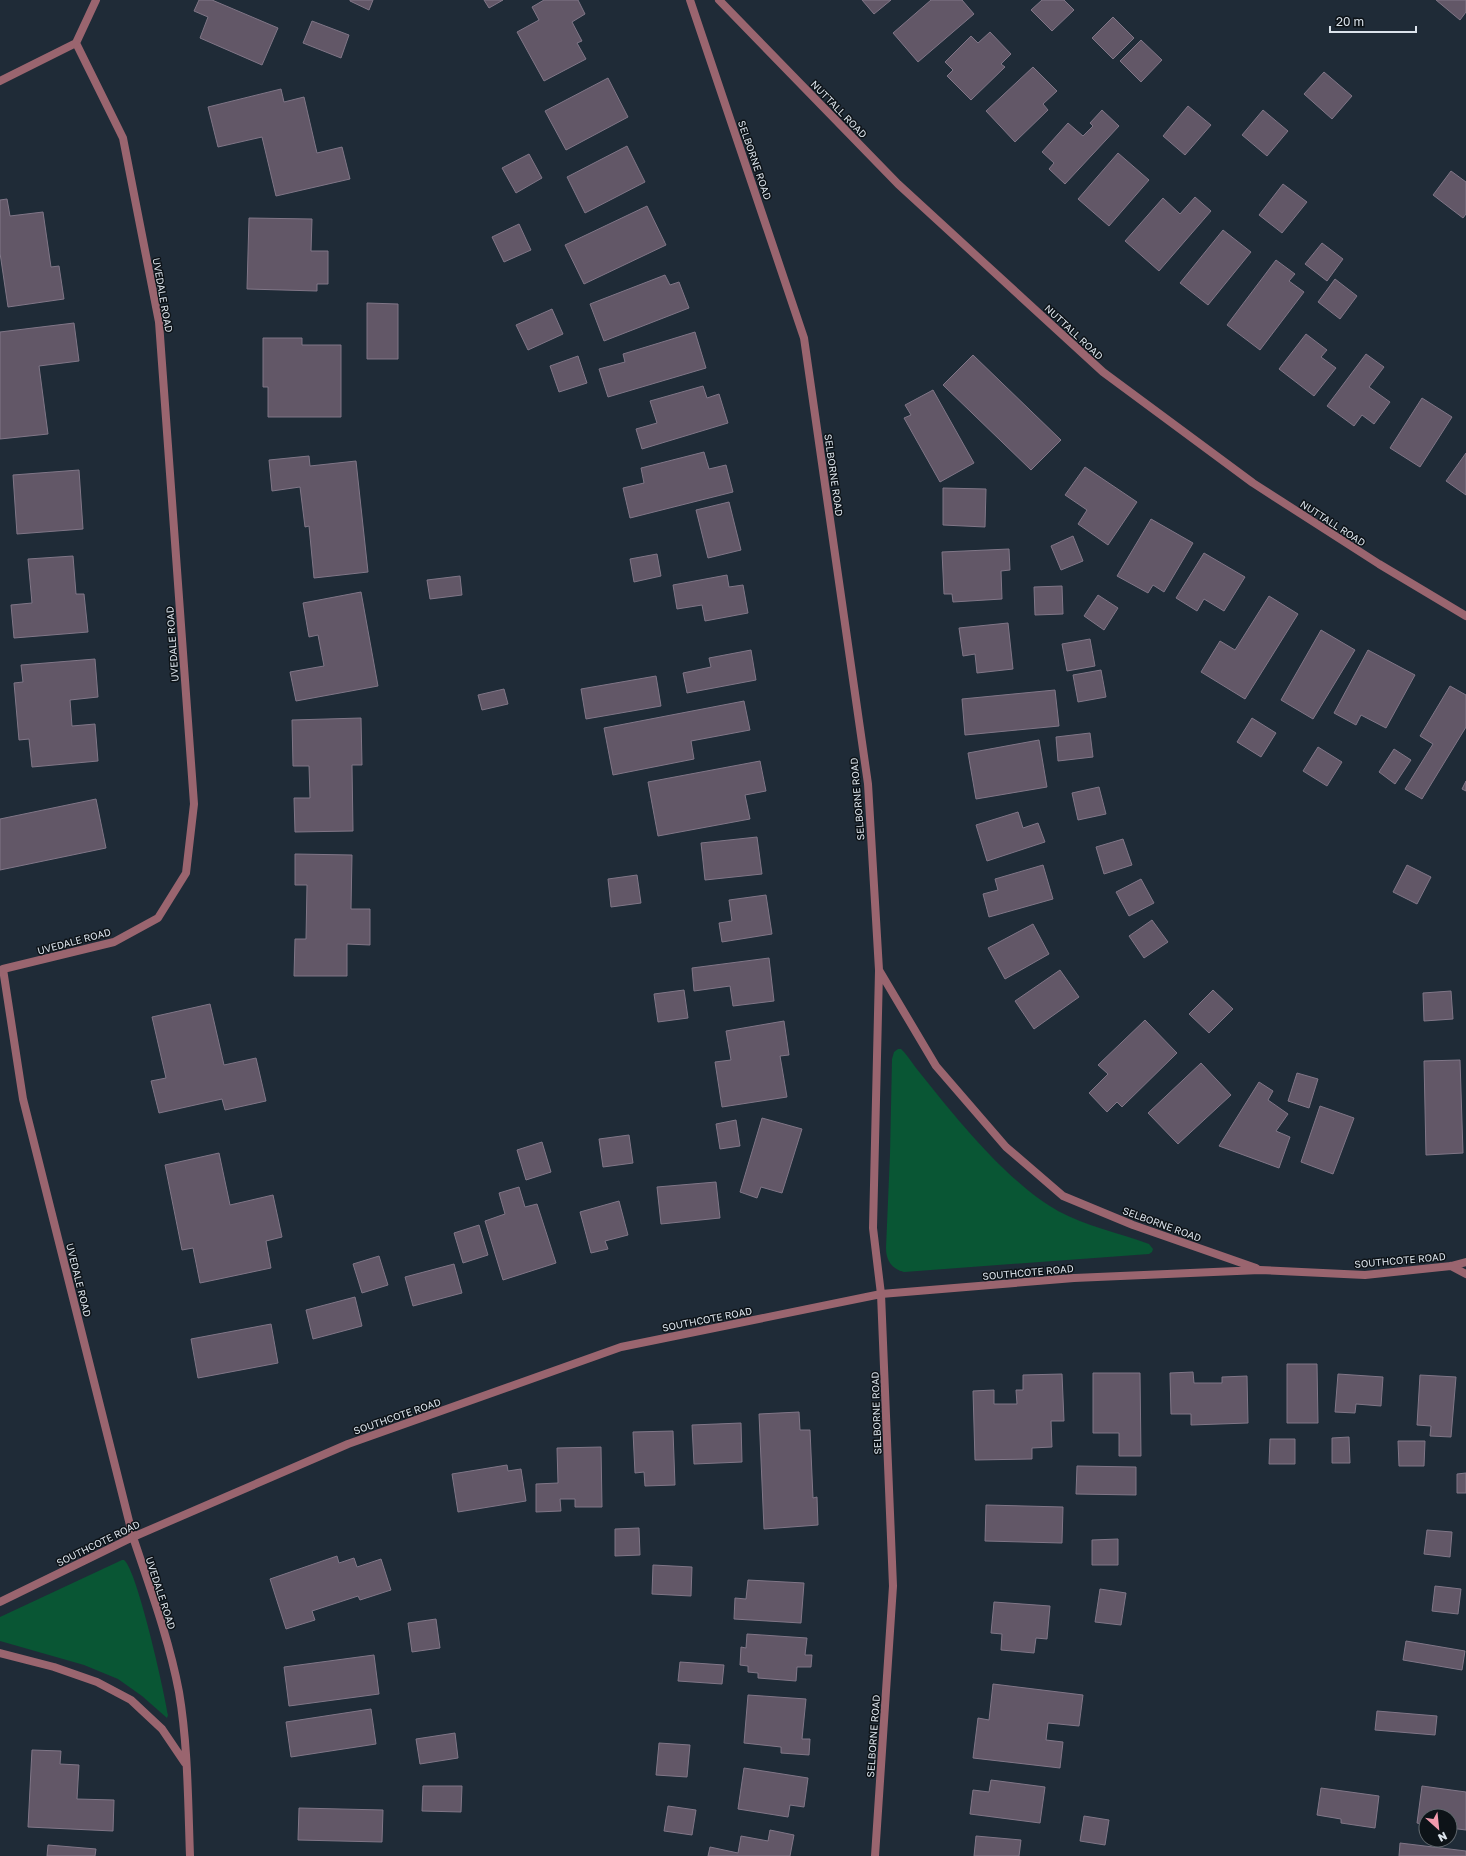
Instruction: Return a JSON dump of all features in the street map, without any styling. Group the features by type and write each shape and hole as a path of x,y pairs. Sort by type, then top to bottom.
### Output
{"street":[{"path":"0,81 76,43 96,0"},
{"name":"SELBORNE ROAD","path":"690,0 804,338 868,784 879,970 873,1228 881,1294 893,1586 875,1856"},
{"name":"NUTTALL ROAD","path":"719,0 898,184 1103,372 1253,483 1379,564 1466,616"},
{"name":"UVEDALE ROAD","path":"76,43 123,138 159,322 194,804 186,873 158,918 114,942 2,969 23,1099 133,1537 156,1606 179,1692 186,1763 190,1856"},
{"name":"SELBORNE ROAD","path":"879,970 936,1066 1006,1147 1062,1196 1133,1225 1260,1270"},
{"name":"SOUTHCOTE ROAD","path":"0,1602 133,1537 348,1444 621,1347 881,1294 1074,1278 1260,1270 1365,1275 1451,1266 1466,1262"},
{"path":"1451,1266 1466,1274"},
{"path":"0,1654 54,1667 98,1682 131,1700 162,1729 186,1763"}],"green space":[{"path":"901,1049 904,1052 966,1129 1020,1184 1039,1199 1058,1211 1091,1225 1149,1244 1153,1249 1152,1252 1149,1254 904,1272 893,1267 887,1257 886,1248 892,1059 894,1052"},
{"path":"124,1560 130,1568 143,1607 162,1683 168,1715 167,1718 142,1696 118,1679 84,1665 0,1641 0,1617"}],"building":[{"path":"199,0 212,0 278,28 262,65 200,38 208,17 194,11"},
{"path":"350,0 373,0 369,10"},
{"path":"484,0 503,0 489,8"},
{"path":"544,0 578,0 585,14 572,22 582,41 577,43 586,59 544,81 517,32 539,20 532,7"},
{"path":"862,0 891,0 874,14"},
{"path":"931,0 962,0 974,14 918,62 893,33"},
{"path":"1042,0 1064,0 1074,10 1052,31 1031,10"},
{"path":"1436,0 1466,0 1466,12 1460,20"},
{"path":"1113,17 1134,38 1113,59 1092,38"},
{"path":"312,21 349,35 341,58 303,43"},
{"path":"990,32 1011,54 1001,64 1005,67 971,100 947,76 953,70 945,62 971,36 978,43"},
{"path":"1141,40 1162,60 1141,82 1120,61"},
{"path":"1033,67 1057,91 1043,104 1048,110 1015,142 986,111"},
{"path":"1324,72 1352,96 1332,119 1304,94"},
{"path":"608,78 628,117 566,150 545,111"},
{"path":"281,89 284,102 304,97 317,153 342,147 350,179 276,196 262,137 218,147 208,107"},
{"path":"1188,106 1211,125 1185,155 1163,136"},
{"path":"1102,110 1119,126 1065,184 1049,169 1054,163 1042,152 1068,123 1083,136 1093,126 1090,123"},
{"path":"1263,110 1288,131 1267,156 1242,135"},
{"path":"627,146 645,182 585,213 567,177"},
{"path":"1118,153 1149,180 1109,226 1078,199"},
{"path":"529,154 542,178 516,193 502,168"},
{"path":"1451,171 1466,182 1466,214 1463,218 1433,195"},
{"path":"1283,184 1307,202 1282,233 1259,215"},
{"path":"1195,197 1211,211 1159,271 1125,241 1163,198 1180,214"},
{"path":"7,199 10,216 43,212 51,267 59,266 64,299 8,307 0,253 0,200"},
{"path":"647,206 666,245 584,284 565,245"},
{"path":"249,218 312,219 311,251 328,251 328,284 317,284 317,291 247,289"},
{"path":"519,224 531,250 504,262 492,237"},
{"path":"1223,230 1251,252 1208,305 1180,283"},
{"path":"1322,243 1343,259 1327,281 1305,264"},
{"path":"1276,260 1295,274 1289,281 1304,292 1260,350 1227,325"},
{"path":"665,275 670,285 679,282 689,308 604,341 590,304"},
{"path":"1335,279 1357,296 1340,319 1318,302"},
{"path":"367,303 398,304 398,359 367,359"},
{"path":"552,309 563,334 528,350 516,325"},
{"path":"74,323 79,361 39,366 48,434 0,439 0,332"},
{"path":"695,332 706,368 608,397 599,369 625,362 623,354"},
{"path":"1306,334 1327,350 1321,357 1336,368 1314,396 1279,369"},
{"path":"263,338 302,338 302,345 341,345 341,417 268,417 268,387 263,387"},
{"path":"1366,354 1384,367 1369,387 1390,402 1374,424 1362,415 1354,426 1327,406"},
{"path":"973,355 1061,440 1031,470 943,385"},
{"path":"578,356 587,383 559,392 550,366"},
{"path":"703,386 707,398 719,394 728,423 642,449 636,429 657,423 650,401"},
{"path":"933,390 974,463 940,482 904,418 911,415 905,405"},
{"path":"1422,398 1452,417 1420,467 1390,448"},
{"path":"704,452 709,469 726,465 733,492 630,518 623,488 644,483 641,468"},
{"path":"1466,453 1466,495 1446,481"},
{"path":"309,456 310,466 356,461 368,572 314,578 309,526 305,527 300,487 272,491 269,460"},
{"path":"1085,467 1137,502 1108,545 1078,524 1087,510 1065,495"},
{"path":"79,470 83,529 17,534 13,475"},
{"path":"943,488 986,489 985,527 943,525"},
{"path":"729,502 741,550 708,558 696,510"},
{"path":"1151,519 1193,543 1164,592 1153,585 1148,593 1117,576"},
{"path":"1073,536 1083,561 1061,570 1051,546"},
{"path":"1009,549 1010,570 1001,571 1002,599 953,602 952,594 944,594 942,552"},
{"path":"1204,553 1245,577 1224,611 1204,599 1197,611 1176,598"},
{"path":"657,554 661,576 634,582 630,559"},
{"path":"73,556 76,594 84,594 88,632 14,638 11,605 32,603 28,559"},
{"path":"727,575 729,587 743,585 748,613 705,621 702,605 677,609 673,585"},
{"path":"460,576 462,595 430,599 427,580"},
{"path":"1062,586 1063,614 1035,615 1034,587"},
{"path":"361,592 378,686 296,701 290,672 324,666 318,635 309,637 303,603"},
{"path":"1098,595 1118,608 1104,630 1084,616"},
{"path":"1269,596 1298,614 1245,699 1201,672 1220,641 1235,650"},
{"path":"1008,623 1013,669 977,673 975,654 963,656 959,628"},
{"path":"1321,630 1355,650 1313,719 1281,700"},
{"path":"1090,639 1095,666 1067,671 1062,644"},
{"path":"751,650 756,680 687,693 683,673 711,667 709,658"},
{"path":"1368,650 1415,675 1386,728 1361,715 1356,725 1334,713"},
{"path":"95,659 98,697 70,700 72,726 95,724 98,761 32,767 29,739 19,740 14,683 23,682 21,665"},
{"path":"1101,670 1106,697 1078,702 1073,675"},
{"path":"656,676 661,706 586,719 581,689"},
{"path":"1450,686 1466,695 1466,727 1422,799 1405,789 1433,744 1420,736"},
{"path":"504,689 508,704 482,710 478,695"},
{"path":"1055,690 1059,726 965,735 962,699"},
{"path":"744,701 750,730 691,741 694,759 613,775 604,728"},
{"path":"361,718 362,765 352,765 353,831 295,832 294,798 310,798 309,766 293,766 292,720"},
{"path":"1252,718 1276,733 1261,757 1237,742"},
{"path":"1090,733 1093,757 1058,761 1056,737"},
{"path":"1039,740 1047,787 976,799 968,753"},
{"path":"1318,747 1342,762 1327,786 1303,771"},
{"path":"1394,749 1411,760 1395,784 1379,772"},
{"path":"760,761 766,791 745,795 750,819 658,836 648,782"},
{"path":"1466,781 1466,791 1462,789"},
{"path":"1099,787 1106,814 1078,820 1072,793"},
{"path":"96,799 106,848 0,870 0,819"},
{"path":"1018,812 1023,828 1038,823 1045,842 987,861 976,825"},
{"path":"757,837 762,874 705,880 701,843"},
{"path":"1123,839 1132,865 1104,874 1096,847"},
{"path":"295,854 352,855 351,909 370,909 370,945 347,944 347,976 294,976 295,939 306,939 307,885 295,885"},
{"path":"1043,865 1053,899 989,917 983,894 998,890 995,879"},
{"path":"1407,865 1431,877 1417,904 1393,892"},
{"path":"637,875 641,903 611,907 608,879"},
{"path":"1141,879 1154,903 1129,916 1116,892"},
{"path":"766,895 772,934 722,942 719,923 732,921 729,900"},
{"path":"1152,920 1168,942 1144,958 1129,936"},
{"path":"1033,924 1049,954 1005,979 988,948"},
{"path":"769,958 774,1001 733,1006 730,986 694,991 692,968"},
{"path":"1060,970 1079,997 1034,1029 1015,1001"},
{"path":"684,990 688,1018 658,1022 654,994"},
{"path":"1213,990 1233,1009 1209,1033 1189,1014"},
{"path":"1451,991 1453,1019 1424,1021 1423,993"},
{"path":"210,1004 224,1065 256,1058 266,1101 225,1110 222,1099 159,1113 151,1081 166,1078 152,1017"},
{"path":"1145,1020 1177,1053 1122,1107 1117,1102 1107,1112 1089,1093 1108,1074 1098,1065"},
{"path":"784,1021 789,1055 780,1056 787,1097 722,1107 715,1062 731,1060 726,1031"},
{"path":"1460,1060 1463,1153 1426,1155 1424,1061"},
{"path":"1201,1063 1231,1095 1178,1144 1148,1113"},
{"path":"1297,1073 1318,1079 1309,1108 1288,1101"},
{"path":"1259,1082 1273,1091 1268,1100 1288,1114 1276,1131 1290,1137 1279,1168 1219,1146"},
{"path":"1320,1106 1354,1118 1333,1174 1301,1162"},
{"path":"762,1118 802,1129 782,1193 761,1187 757,1198 740,1192"},
{"path":"736,1120 740,1146 720,1149 716,1124"},
{"path":"629,1135 633,1163 603,1167 599,1139"},
{"path":"542,1142 551,1172 526,1180 517,1150"},
{"path":"219,1153 230,1205 273,1195 282,1237 266,1241 271,1268 200,1283 193,1248 182,1250 165,1165"},
{"path":"716,1182 720,1218 661,1224 657,1187"},
{"path":"519,1187 525,1207 537,1204 556,1263 503,1280 485,1221 505,1214 499,1193"},
{"path":"619,1201 628,1235 605,1241 608,1249 591,1253 580,1212"},
{"path":"479,1225 488,1255 463,1263 454,1233"},
{"path":"379,1256 388,1285 362,1293 353,1264"},
{"path":"454,1264 462,1293 413,1306 405,1277"},
{"path":"355,1297 362,1326 313,1339 306,1310"},
{"path":"271,1324 278,1363 198,1378 191,1339"},
{"path":"1287,1364 1317,1364 1318,1423 1287,1423"},
{"path":"1193,1372 1194,1383 1222,1383 1222,1377 1247,1376 1248,1423 1191,1425 1191,1414 1171,1414 1170,1373"},
{"path":"1093,1373 1140,1373 1141,1456 1119,1456 1119,1433 1093,1433"},
{"path":"1062,1374 1064,1421 1051,1421 1052,1447 1032,1448 1032,1459 975,1460 973,1391 994,1390 994,1404 1017,1404 1016,1390 1023,1390 1023,1375"},
{"path":"1338,1374 1383,1377 1381,1406 1356,1404 1355,1413 1335,1412"},
{"path":"1420,1375 1456,1377 1451,1437 1430,1436 1431,1426 1417,1425"},
{"path":"799,1412 800,1430 810,1430 813,1498 817,1497 818,1525 764,1529 759,1414"},
{"path":"741,1423 742,1462 694,1464 692,1425"},
{"path":"673,1431 675,1485 645,1486 644,1472 635,1473 633,1432"},
{"path":"1349,1437 1350,1463 1332,1463 1332,1438"},
{"path":"1270,1439 1295,1439 1295,1464 1269,1464"},
{"path":"1398,1441 1425,1441 1424,1466 1399,1466"},
{"path":"601,1447 602,1507 575,1507 575,1499 560,1499 561,1511 536,1512 536,1484 558,1483 557,1448"},
{"path":"507,1465 508,1471 521,1469 526,1501 458,1512 452,1474"},
{"path":"1077,1466 1136,1467 1136,1495 1076,1494"},
{"path":"1466,1473 1466,1493 1457,1493 1457,1474"},
{"path":"986,1505 1063,1507 1062,1543 985,1541"},
{"path":"639,1528 640,1555 615,1556 615,1529"},
{"path":"1427,1530 1452,1532 1450,1557 1424,1554"},
{"path":"1118,1539 1118,1565 1092,1565 1092,1540"},
{"path":"337,1556 339,1563 354,1558 357,1567 381,1559 391,1590 360,1600 358,1596 312,1611 315,1620 286,1629 270,1579"},
{"path":"653,1565 692,1567 691,1596 652,1594"},
{"path":"748,1580 804,1583 801,1623 734,1619 735,1598 746,1599"},
{"path":"1435,1586 1461,1589 1458,1614 1432,1611"},
{"path":"1100,1589 1126,1593 1121,1625 1095,1622"},
{"path":"994,1602 1050,1606 1047,1639 1036,1638 1034,1653 1001,1650 1002,1634 991,1633"},
{"path":"436,1619 440,1648 412,1652 408,1623"},
{"path":"747,1634 807,1638 805,1655 812,1655 811,1667 797,1667 796,1681 758,1678 758,1673 748,1672 748,1666 740,1665 741,1647 746,1648"},
{"path":"1406,1641 1465,1651 1462,1670 1403,1660"},
{"path":"374,1655 379,1694 289,1706 284,1667"},
{"path":"680,1662 724,1665 722,1684 678,1681"},
{"path":"993,1684 1083,1695 1079,1726 1048,1723 1046,1740 1063,1742 1060,1768 973,1758 978,1718 989,1720"},
{"path":"748,1695 806,1699 802,1739 810,1739 809,1755 781,1753 781,1747 744,1743"},
{"path":"371,1709 376,1744 291,1757 286,1722"},
{"path":"1377,1711 1437,1716 1435,1735 1375,1730"},
{"path":"455,1733 458,1758 420,1764 416,1739"},
{"path":"659,1743 690,1745 687,1777 656,1775"},
{"path":"32,1750 61,1751 60,1764 79,1765 77,1799 114,1800 113,1831 28,1827"},
{"path":"744,1768 808,1778 804,1807 790,1805 788,1817 738,1809"},
{"path":"991,1780 1045,1787 1040,1823 970,1814 973,1790 989,1792"},
{"path":"423,1786 462,1786 461,1812 422,1811"},
{"path":"1422,1786 1466,1792 1466,1830 1458,1829 1458,1808 1419,1808"},
{"path":"1321,1788 1379,1796 1375,1828 1341,1823 1341,1819 1317,1815"},
{"path":"668,1806 696,1810 692,1835 664,1831"},
{"path":"299,1808 383,1810 382,1842 298,1840"},
{"path":"1084,1816 1109,1820 1105,1845 1080,1841"},
{"path":"770,1830 794,1835 790,1856 708,1856 710,1847 738,1853 741,1836 768,1841"},
{"path":"976,1836 1021,1840 1019,1856 974,1856"},
{"path":"1400,1843 1418,1845 1418,1848 1441,1848 1466,1851 1466,1856 1399,1856"},
{"path":"48,1845 96,1849 95,1856 47,1856"}]}
